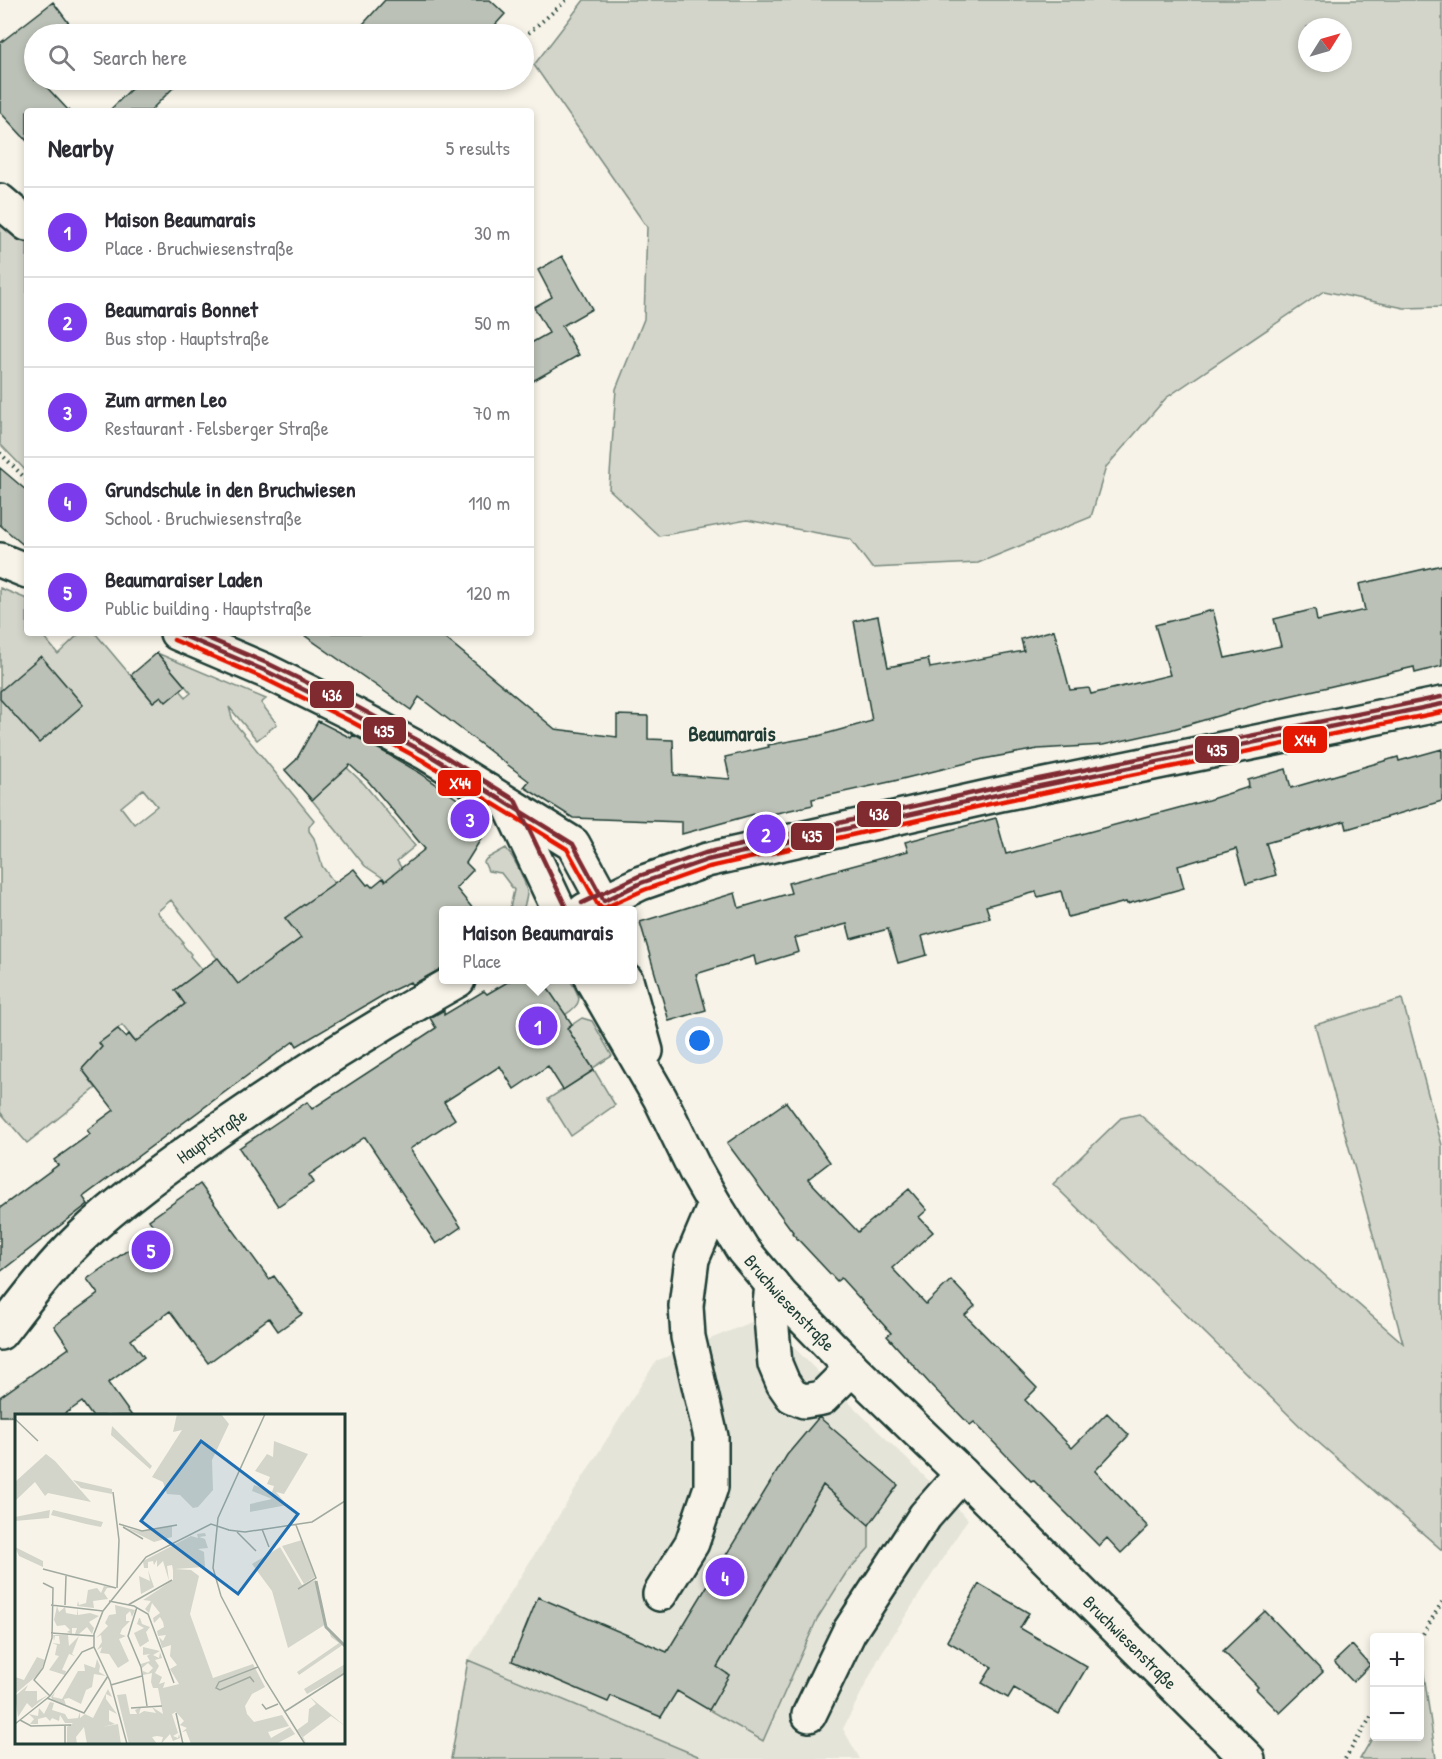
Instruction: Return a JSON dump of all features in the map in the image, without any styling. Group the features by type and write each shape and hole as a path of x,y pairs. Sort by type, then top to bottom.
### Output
{"street":[{"path":"0,201 24,221"},
{"path":"0,560 24,570"},
{"path":"184,636 266,671 426,753 573,844 599,906"},
{"path":"601,906 641,883 707,860 1001,794 1442,704"},
{"path":"510,806 557,906"},
{"name":"Hauptstraße","path":"0,1333 29,1295 78,1240 126,1197 256,1105 393,1017 451,984"},
{"name":"Bruchwiesenstraße","path":"594,984 660,1098 695,1170 743,1250 852,1368 962,1474 1248,1759"},
{"name":"Bruchwiesenstraße","path":"627,984 660,1098"},
{"path":"660,1594 692,1543 711,1487 711,1437 688,1338 687,1306 692,1259 715,1204"},
{"path":"772,1284 770,1305 775,1364 783,1383 792,1396 804,1401 822,1398 852,1368"},
{"path":"809,1715 849,1632 925,1516 962,1474"}],"path":[{"path":"534,28 567,0"},
{"path":"0,453 24,477"},
{"path":"1423,1633 1442,1602"},
{"path":"1345,1759 1370,1718"}],"shaded area":[{"path":"584,0 1442,0 1442,307 1404,308 1324,291 1166,398 1106,467 1091,517 978,563 872,568 850,539 747,520 659,536 609,489 616,389 644,319 647,227 534,65"},
{"path":"0,213 24,233 24,469 0,444"},
{"path":"0,588 24,598 24,636 45,636 58,654 77,636 98,636 153,702 161,696 180,690 186,697 191,693 157,653 266,699 261,703 277,724 257,740 229,707 233,721 314,820 309,831 314,838 322,866 346,899 285,918 301,938 262,1015 171,900 157,912 183,942 190,956 202,970 175,990 185,1004 160,1023 151,1037 139,1046 122,1025 100,1043 102,1047 82,1069 96,1088 27,1143 0,1112","holes":["143,789 157,806 134,824 121,807"]},
{"path":"343,764 364,784 415,846 397,861 404,872 388,885 383,878 365,866 312,800"},
{"path":"506,848 519,869 526,887 527,896 524,906 510,906 514,890 501,873 488,871 484,862"},
{"path":"545,984 572,984 579,999 576,1006 565,1015"},
{"path":"1402,999 1442,1145 1442,1550 1303,1429 1053,1184 1121,1118 1139,1114 1403,1343 1315,1025"},
{"path":"582,1018 592,1021 612,1056 593,1068 567,1028"},
{"path":"594,1070 615,1105 571,1136 548,1099"},
{"path":"764,1317 968,1519 881,1654 843,1729 860,1759 705,1759 468,1660 656,1361"},
{"path":"823,1485 869,1525 869,1548 846,1573 817,1619 763,1741 709,1710 729,1675 717,1667"},
{"path":"468,1660 705,1759 451,1759"},
{"path":"1424,1674 1436,1759 1360,1759 1370,1741 1424,1741"}],"building":[{"path":"385,0 490,0 505,14 496,24 363,24"},
{"path":"53,2 70,24 25,24"},
{"path":"24,24 24,90 49,90 66,108 24,108 24,138 0,112 0,43"},
{"path":"130,90 171,90 153,108 112,108"},
{"path":"562,256 592,309 562,326 579,355 534,380 534,341 549,333 534,307 552,297 538,270"},
{"path":"0,468 24,488 24,545 0,525"},
{"path":"1442,565 1442,666 1415,673 1414,667 1272,700 1170,730 1103,745 1038,749 983,759 812,799 813,805 763,816 762,812 682,834 682,822 573,818 524,787 529,781 419,697 411,710 305,636 443,636 555,729 617,737 617,715 648,716 648,739 673,740 674,775 730,779 725,757 872,721 854,621 878,616 888,667 928,659 930,668 1024,651 1021,639 1054,630 1070,690 1089,688 1091,694 1170,675 1155,625 1213,610 1225,658 1281,646 1274,619 1315,609 1317,621 1365,610 1359,584"},
{"path":"157,653 185,686 166,702 161,696 153,702 131,675"},
{"path":"41,656 83,705 39,743 0,699 0,691"},
{"path":"318,721 351,738 353,735 384,752 420,773 480,815 475,823 486,831 466,863 473,870 456,888 471,906 439,906 439,970 412,985 410,982 387,993 297,1046 294,1041 83,1197 88,1204 0,1272 0,1208 58,1165 54,1160 90,1134 87,1130 114,1110 82,1069 102,1047 99,1043 118,1029 126,1037 129,1034 135,1042 185,1004 175,990 218,958 238,984 301,938 285,918 354,869 367,885 372,887 383,878 385,881 425,849 368,781 350,765 312,800 285,770 296,760"},
{"path":"1442,749 1442,801 1347,829 1345,821 1266,843 1276,875 1246,884 1236,849 1178,866 1184,888 1068,917 1061,891 1038,897 1036,892 986,906 990,918 922,936 927,955 898,963 888,929 851,939 847,924 795,938 799,952 756,965 754,956 696,974 706,1010 669,1021 640,922 735,893 739,908 791,893 788,883 908,851 905,842 996,818 1006,854 1208,800 1249,787 1248,780 1286,769 1291,788 1398,757 1399,761"},
{"path":"504,984 545,984 572,1024 567,1028 594,1070 563,1090 548,1066 514,1089 500,1066 444,1102 455,1119 410,1149 461,1227 436,1244 365,1137 309,1175 314,1182 278,1206 239,1148 307,1102 312,1109 436,1028 430,1018 444,1010 444,1015 484,991 487,994"},
{"path":"786,1102 830,1162 808,1179 858,1232 909,1189 927,1210 919,1217 933,1232 892,1268 926,1304 951,1280 975,1306 965,1315 1037,1388 1025,1400 1072,1448 1107,1413 1129,1435 1095,1471 1148,1527 1121,1553 1107,1538 1099,1546 974,1422 970,1425 887,1336 891,1333 841,1278 837,1281 792,1233 727,1143"},
{"path":"200,1184 269,1279 274,1276 302,1314 278,1331 269,1318 208,1363 170,1311 131,1340 144,1357 108,1383 131,1414 91,1414 82,1402 65,1414 0,1416 0,1397 69,1348 54,1326 98,1294 87,1279 156,1230 149,1220"},
{"path":"819,1417 898,1485 869,1525 823,1485 717,1667 729,1675 709,1710 677,1691 661,1717 611,1696 608,1702 512,1661 538,1597 667,1652 787,1455"},
{"path":"979,1584 1029,1613 1020,1628 1087,1667 1059,1714 1014,1688 1008,1698 982,1683 992,1667 947,1641"},
{"path":"1265,1611 1323,1672 1280,1713 1223,1651"},
{"path":"1352,1645 1370,1665 1353,1682 1334,1662"}],"transit line":[{"name":"435","path":"184,636 266,671 426,753 573,844 604,901 641,883 707,860 1001,794 1442,704"},
{"name":"436","path":"203,636 269,664 357,707 430,747 515,800 566,906"},
{"name":"X44","path":"174,640 263,678 350,721 422,760 567,849 600,906"},
{"name":"436","path":"582,903 639,876 705,853 1000,787 1441,697"},
{"name":"X44","path":"608,906 644,890 709,867 1003,801 1442,712"}],"place":[{"name":"Zum armen Leo","path":"470,819"},
{"name":"Beaumarais Bonnet","path":"766,834"},
{"name":"Maison Beaumarais","path":"538,1026"},
{"name":"Beaumaraiser Laden","path":"151,1250"},
{"name":"Grundschule in den Bruchwiesen","path":"725,1577"}],"district":[{"name":"Beaumarais","path":"732,733"}]}
